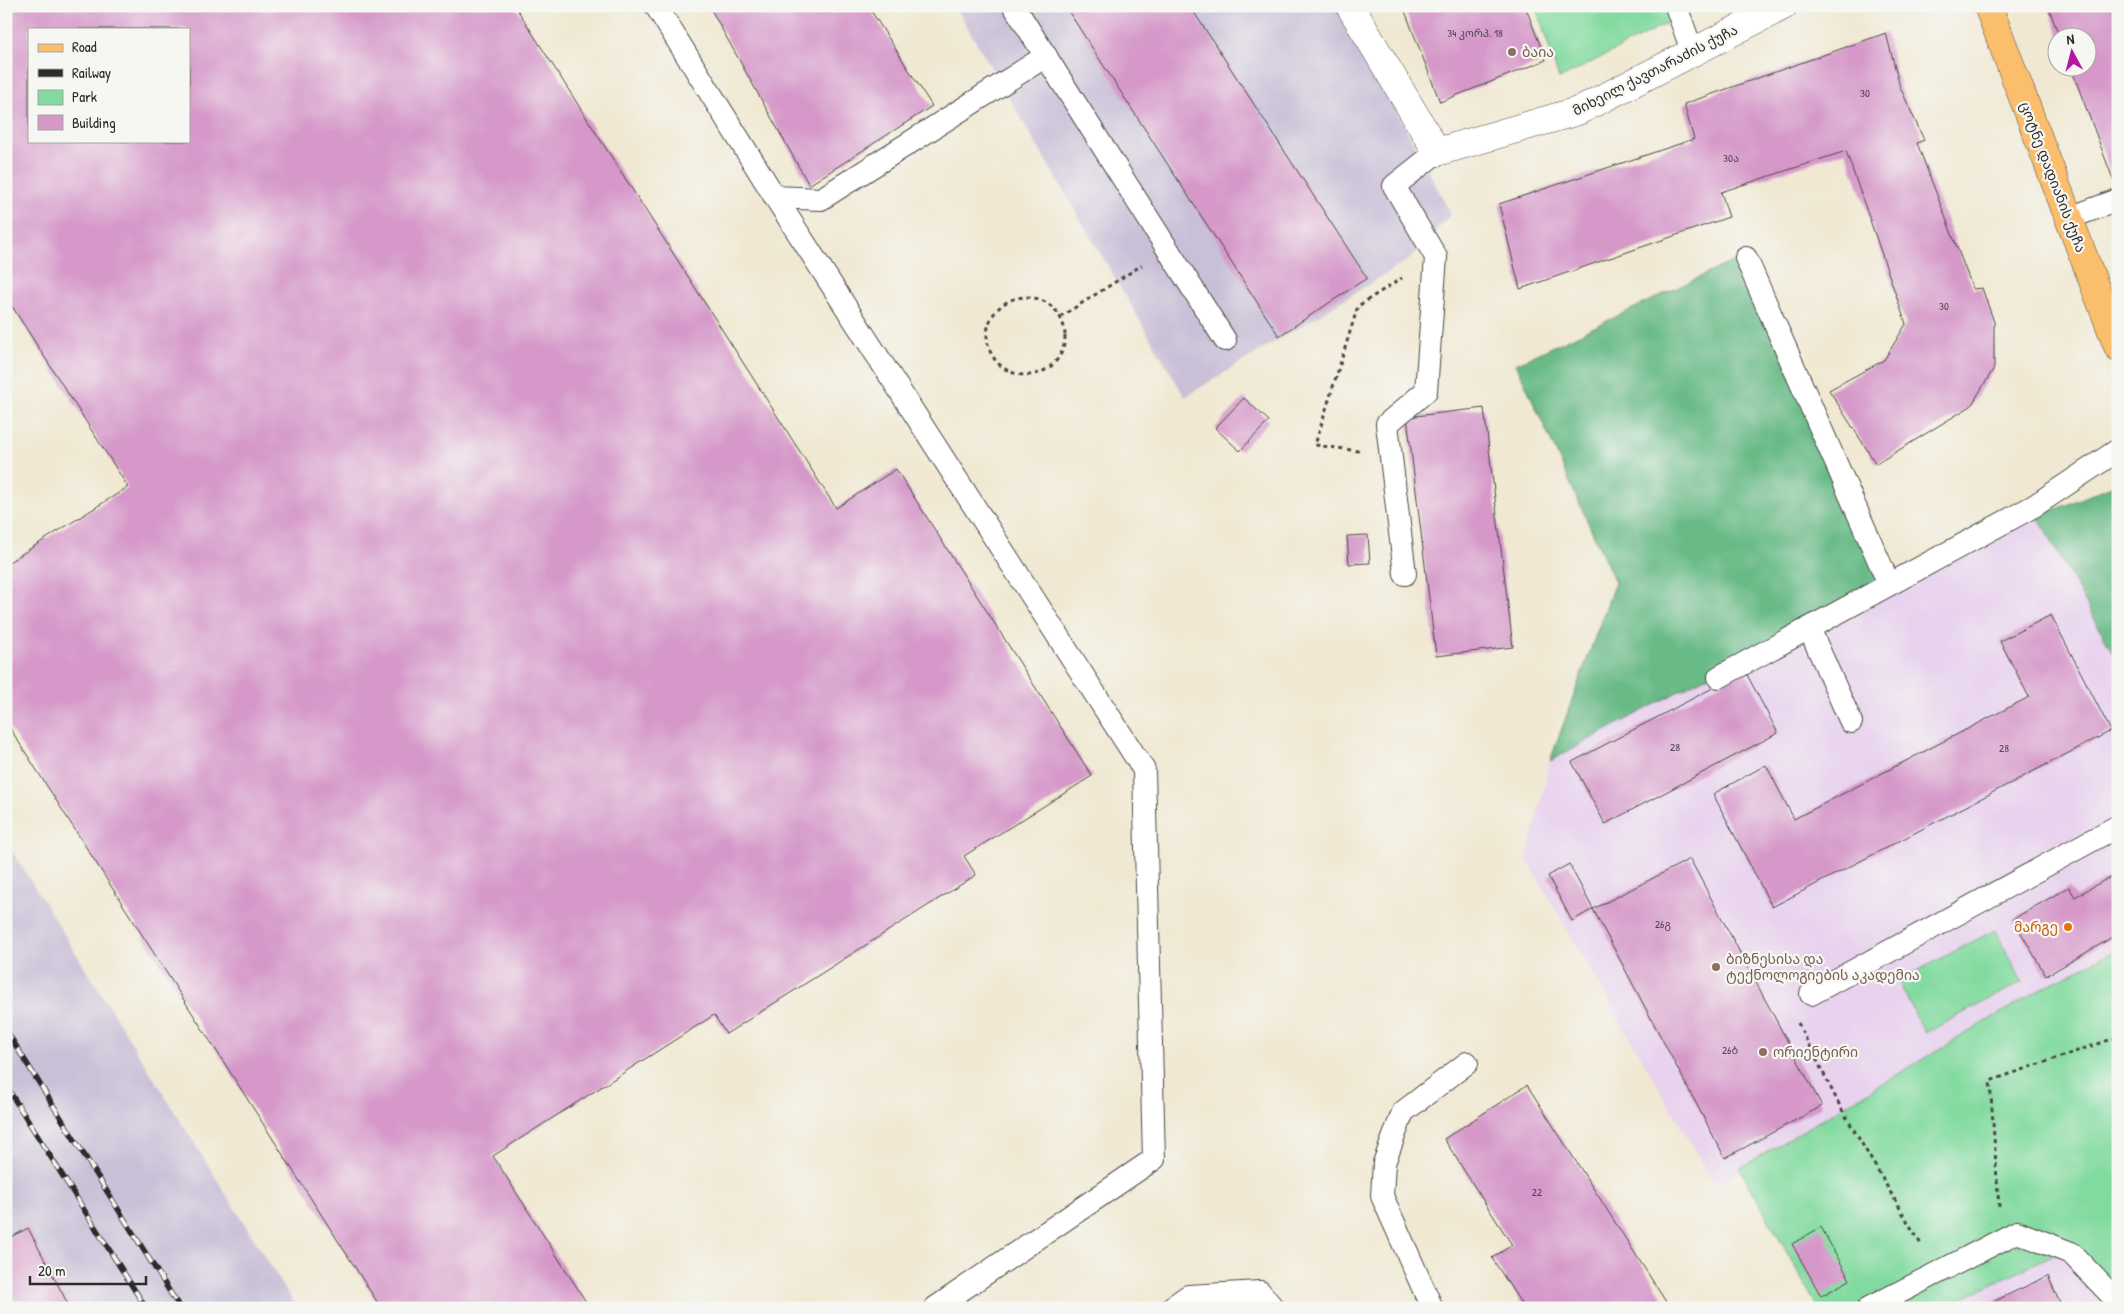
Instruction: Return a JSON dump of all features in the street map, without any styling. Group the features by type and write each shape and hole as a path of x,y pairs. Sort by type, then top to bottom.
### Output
{"main road":[{"name":"ცოტნე დადიანის ქუჩა","path":"1988,6 2118,347"}],"street":[{"path":"1350,6 1437,152"},
{"name":"მიხეილ ქავთარაძის ქუჩა","path":"1437,152 1578,111 1783,6"}],"lane":[{"path":"656,6 775,197 1144,770 1154,1159 935,1308"},
{"path":"1014,6 1225,340"},
{"path":"1676,6 1692,52"},
{"path":"775,197 821,199 1046,56"},
{"path":"1405,574 1387,424 1426,391 1436,257 1394,186 1437,152"},
{"path":"2069,218 2118,200"},
{"path":"1746,258 1890,584"},
{"path":"1718,676 2034,506 2118,450"},
{"path":"1809,628 1851,722"},
{"path":"1811,994 2118,826"},
{"path":"1432,1308 1382,1196 1384,1163 1403,1112 1467,1063"},
{"path":"1869,1308 2018,1232 2072,1253 2118,1302"},
{"path":"1172,1308 1188,1296 1260,1292 1273,1308"}],"path":[{"path":"1060,317 1167,249"},
{"path":"1386,288 1358,306 1315,445 1391,455"},
{"path":"1013,298 1033,298 1052,306 1060,317 1065,330 1064,343 1059,356 1050,366 1038,372 1026,375 1003,368 994,359 988,348 987,330 994,313 1002,304 1013,298"},
{"path":"1811,994 1795,1018 1841,1108 1938,1273"},
{"path":"2001,1240 1990,1081 2118,1037"}],"shaded area":[{"path":"955,6 1341,6 1451,214 1410,259 1185,397"},
{"path":"2038,517 2118,662 2118,949 2044,987 1715,1185 1527,860 1550,761 1755,647 1765,661"},
{"path":"6,841 297,1308 6,1308"},
{"path":"2077,1244 2107,1308 1940,1308"}],"green space":[{"path":"1536,6 1665,6 1670,22 1559,79"},
{"path":"1740,258 1882,581 1550,761 1615,582 1516,364"},
{"path":"2118,483 2118,662 2038,517"},
{"path":"1995,930 2022,982 1925,1033 1898,981"},
{"path":"2118,949 2118,1308 2107,1308 2076,1244 1940,1308 1815,1308 1816,1305 1740,1168 2044,987"}],"building":[{"path":"6,6 515,6 836,508 896,469 1092,776 964,856 976,875 726,1034 714,1015 493,1156 590,1308 381,1308 6,722 6,564 128,487 6,297"},
{"path":"709,6 868,6 932,106 809,185"},
{"path":"1065,6 1190,6 1367,278 1279,336"},
{"path":"1403,6 1525,6 1546,60 1440,102"},
{"path":"2048,6 2118,6 2118,186 2116,187 2075,78 2096,78 2096,28 2056,28"},
{"path":"1886,33 1900,87 1924,140 1917,143 1973,289 1982,288 1994,322 1994,368 1971,406 1876,464 1829,390 1884,360 1906,324 1846,151 1721,192 1729,217 1520,289 1499,204 1694,139 1684,104"},
{"path":"1244,398 1269,421 1240,451 1215,428"},
{"path":"1484,408 1513,647 1436,656 1407,417"},
{"path":"1368,535 1370,563 1349,564 1347,536"},
{"path":"2051,615 2111,731 1772,907 1713,794 1766,765 1794,819 2029,697 2000,641"},
{"path":"1745,671 1778,733 1605,824 1572,762"},
{"path":"1690,859 1822,1106 1725,1158 1593,909"},
{"path":"1569,864 1593,909 1572,921 1548,876"},
{"name":"მარგე","path":"2110,877 2118,890 2118,934 2046,976 2013,919 2069,887 2075,897"},
{"path":"1527,1085 1670,1308 1524,1308 1492,1258 1512,1245 1444,1139"},
{"path":"1821,1227 1850,1280 1821,1296 1792,1244"},
{"path":"28,1228 70,1308 6,1308 6,1240"},
{"path":"2048,1276 2062,1308 1980,1308"}],"railway":[{"path":"6,1030 180,1308"},
{"path":"6,1086 146,1308"}],"place":[{"name":"ბაია","path":"1512,52"},
{"name":"მარგე","path":"2068,927"},
{"name":"ბიზნესისა და ტექნოლოგიების აკადემია","path":"1716,967"},
{"name":"ორიენტირი","path":"1763,1052"}]}
